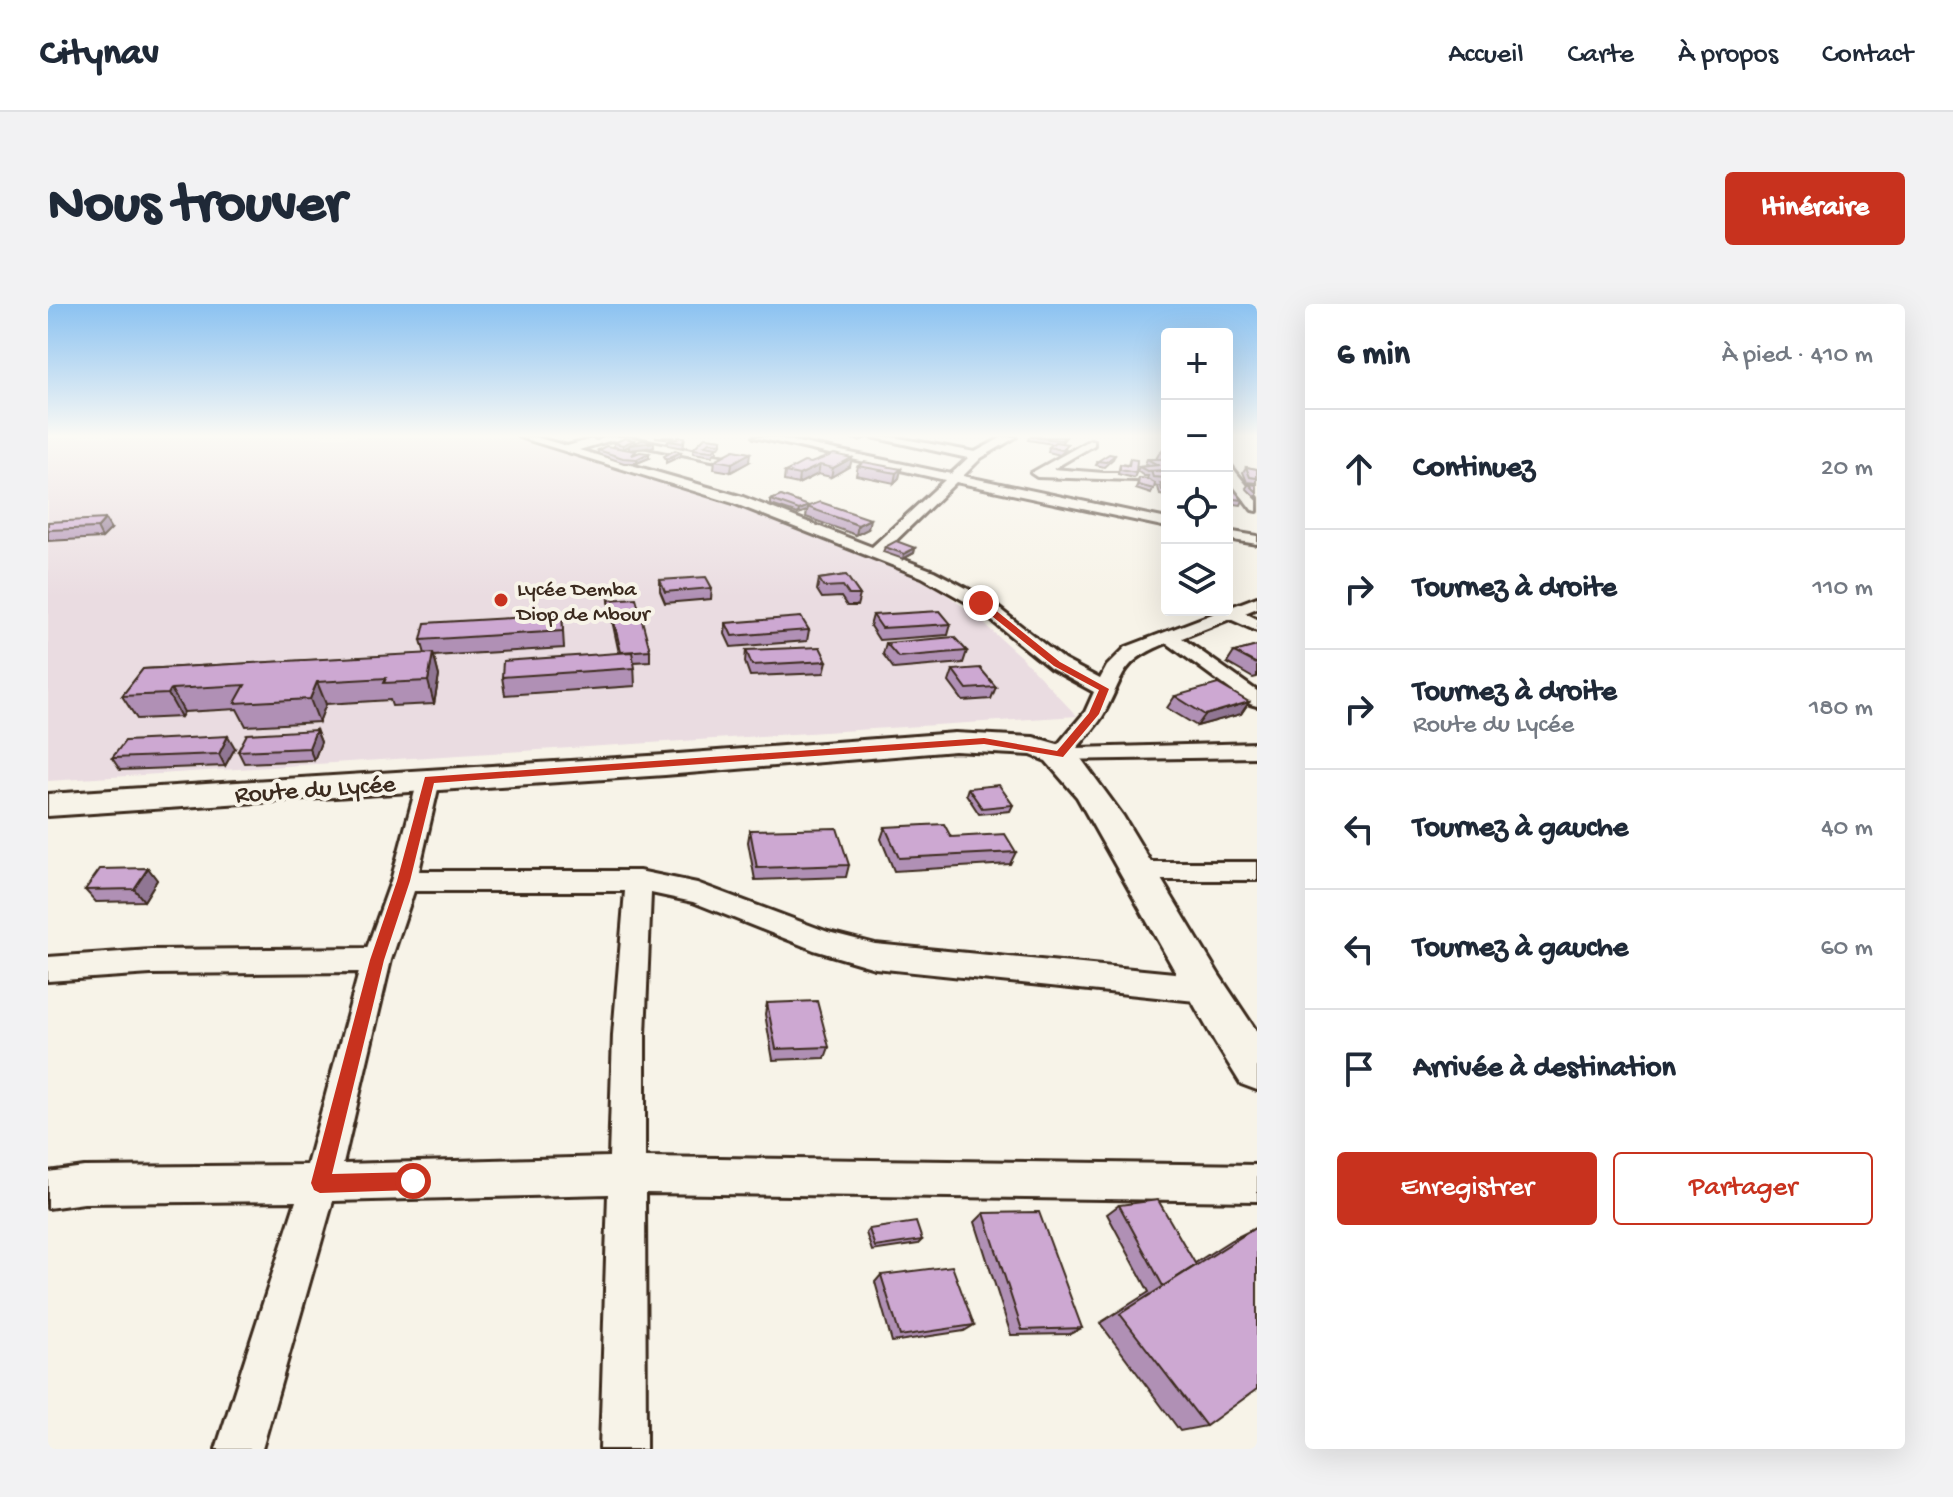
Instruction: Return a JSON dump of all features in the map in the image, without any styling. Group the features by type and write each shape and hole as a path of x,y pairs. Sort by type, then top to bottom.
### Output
{"main road":[{"name":"Route du Lycée","path":"48,805 984,741 1060,755"},
{"path":"1060,755 1083,782 1139,871 1205,989 1257,1069"}],"street":[{"path":"717,490 954,586 981,603 1057,664 1104,689"},
{"path":"874,553 938,490"},
{"path":"1014,490 1161,522"},
{"path":"1243,490 1257,507"},
{"path":"1233,536 1257,540"},
{"path":"1233,613 1257,602"},
{"path":"1233,614 1257,626"},
{"path":"1060,755 1094,714 1114,670 1132,651 1223,616"},
{"path":"1167,635 1257,700"},
{"path":"1060,755 1257,750"},
{"path":"239,1449 320,1183 377,960 404,881 429,780"},
{"path":"1139,871 1257,871"},
{"path":"404,881 639,881 697,893 824,942 875,956 1205,989"},
{"path":"623,1449 629,1035 639,881"},
{"path":"48,969 151,962 377,960"},
{"path":"48,1190 84,1185 629,1175 1257,1183"}],"shaded area":[{"name":"Lycée Demba Diop de Mbour","path":"48,490 694,490 815,535 934,585 973,614 1021,657 1077,716 48,781"}],"building":[{"path":"1233,490 1234,490 1243,500 1233,499"},
{"path":"781,496 809,506 799,510 771,500"},
{"path":"820,502 870,519 858,525 807,507"},
{"path":"105,519 97,528 48,530 48,522"},
{"path":"896,541 915,548 904,554 885,547"},
{"path":"846,575 860,595 849,595 843,586 824,587 819,579"},
{"path":"706,577 712,588 665,592 660,580"},
{"path":"636,598 650,650 621,652 609,600"},
{"path":"940,611 951,624 882,628 873,615"},
{"path":"562,615 563,631 421,640 425,623"},
{"path":"801,617 809,630 732,636 726,623"},
{"path":"954,637 967,651 898,657 886,643"},
{"path":"1257,646 1257,664 1234,652"},
{"path":"820,647 827,661 752,665 746,650"},
{"path":"632,652 635,668 502,677 503,661"},
{"path":"433,653 428,681 384,683 386,678 317,682 310,699 235,703 245,685 171,689 168,694 122,696 143,669"},
{"path":"980,668 996,687 967,689 953,670"},
{"path":"1218,684 1249,702 1205,715 1175,696"},
{"path":"316,730 309,748 238,751 247,734"},
{"path":"228,736 219,754 112,758 125,741"},
{"path":"999,785 1013,805 982,808 968,788"},
{"path":"944,824 951,837 1005,834 1016,852 899,858 885,827"},
{"path":"837,828 849,865 757,868 750,830"},
{"path":"148,868 134,889 85,890 100,869"},
{"path":"817,1001 829,1047 776,1049 767,1003"},
{"path":"1158,1200 1196,1265 1163,1286 1119,1205"},
{"path":"1039,1212 1082,1328 1022,1330 984,1213"},
{"path":"916,1222 922,1240 875,1247 869,1229"},
{"path":"1255,1228 1257,1389 1206,1426 1120,1314"},
{"path":"952,1266 974,1325 900,1336 881,1275"}],"place":[{"name":"Lycée Demba Diop de Mbour","path":"501,600"}],"route":[{"path":"413,1181 320,1183 377,960 404,881 429,780 955,742 984,741 1017,745 1060,755 1094,714 1104,689 1057,664 981,603"}]}
